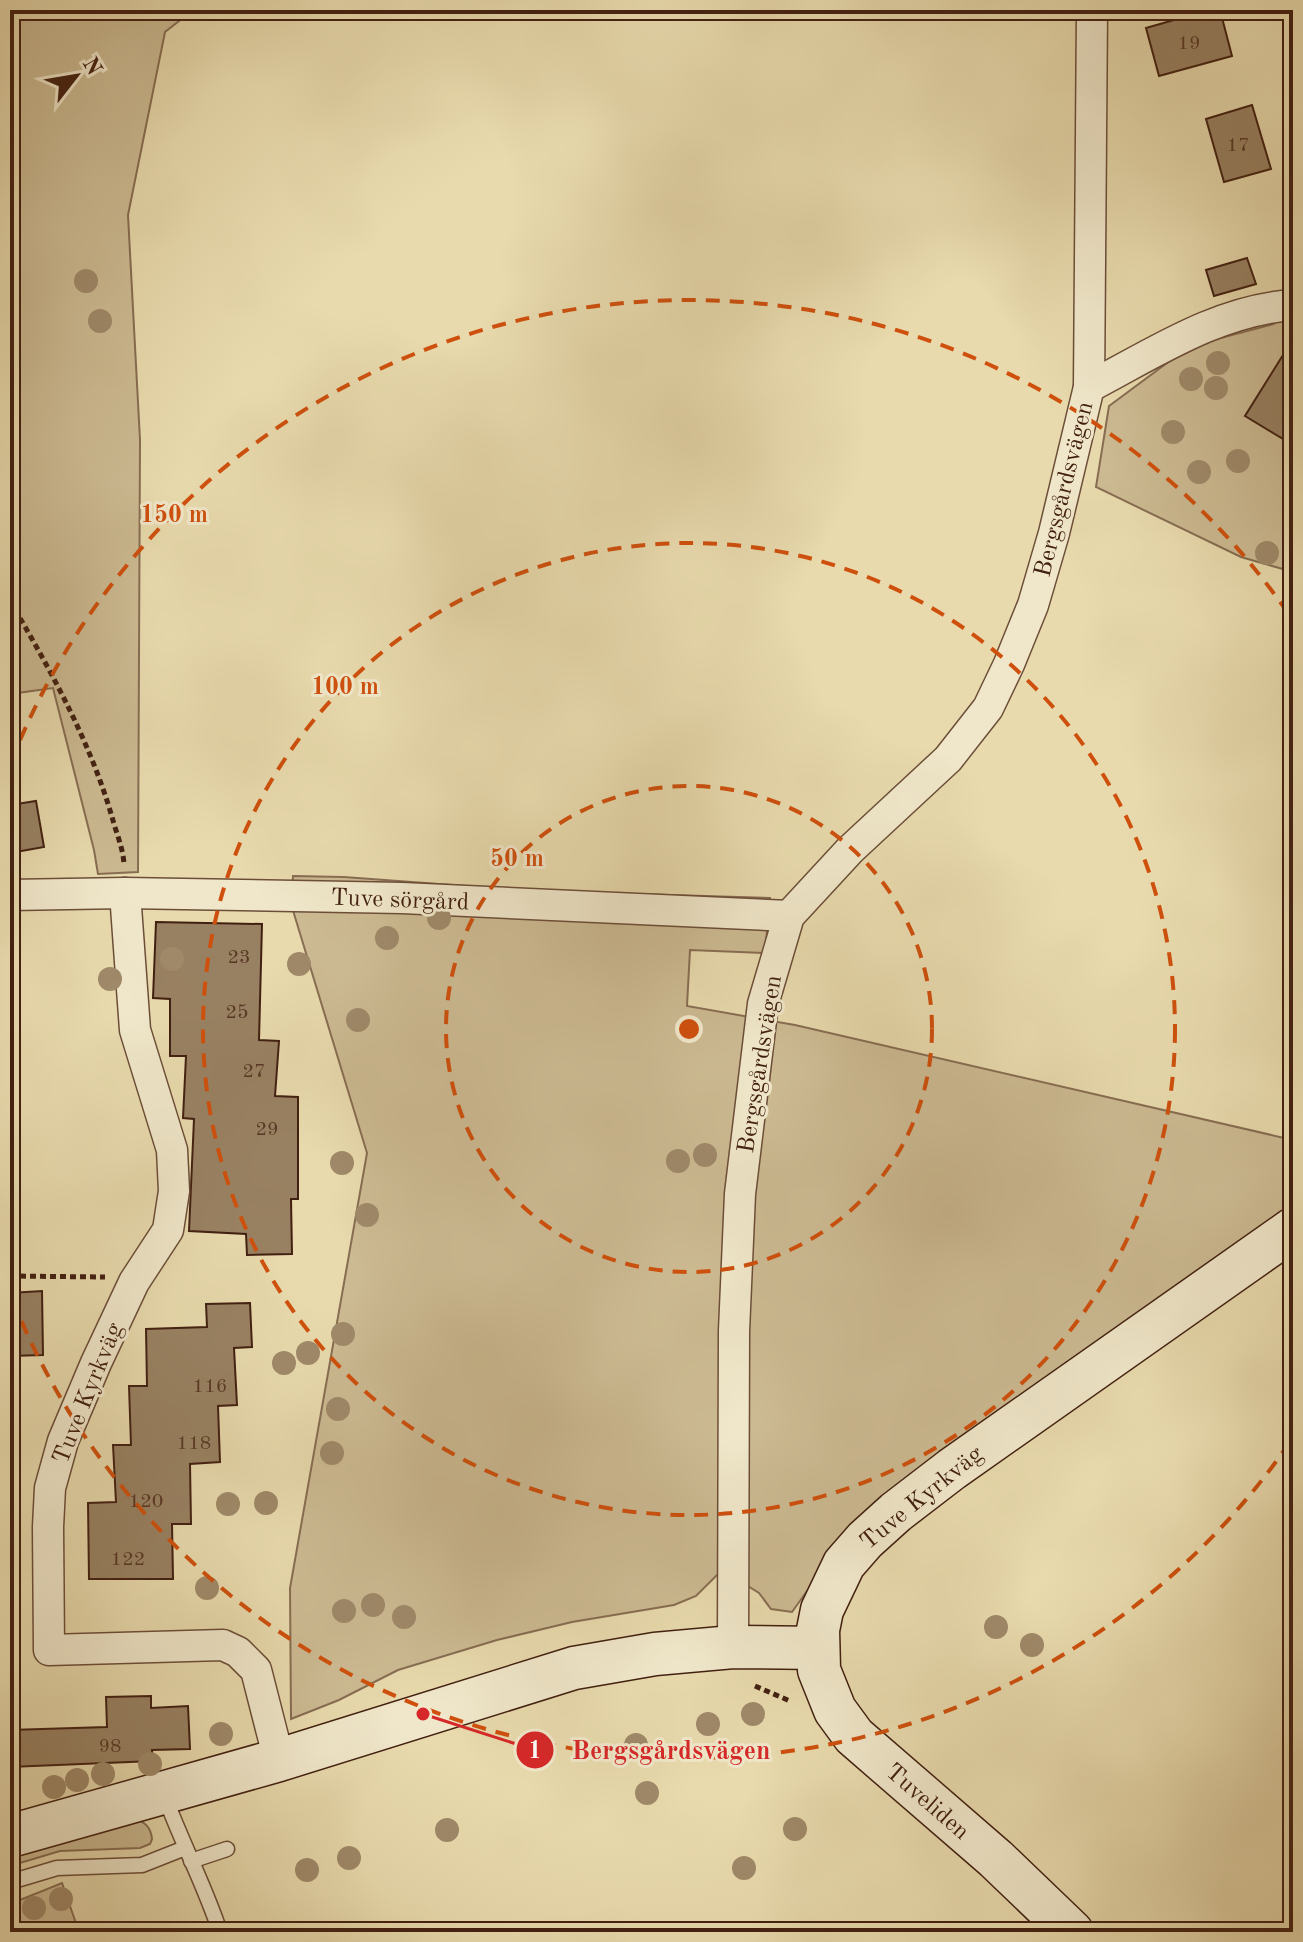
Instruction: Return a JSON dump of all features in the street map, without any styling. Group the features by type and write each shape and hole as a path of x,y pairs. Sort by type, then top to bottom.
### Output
{"street":[{"name":"Bergsgårdsvägen","path":"736,1665 734,1331 740,1194 763,1004 789,916 850,850 948,759 988,708 1033,605 1054,533 1089,387 1092,10"},
{"name":"Bergsgårdsvägen","path":"1089,387 1209,325 1256,309 1293,305"},
{"name":"Tuve sörgård","path":"10,895 125,893 402,898 789,916"},
{"name":"Tuve Kyrkväg","path":"125,893 135,1030 172,1150 174,1191 168,1230 134,1282 63,1441 50,1488 49,1650 223,1645 238,1652 256,1670 279,1760"},
{"name":"Tuve Kyrkväg","path":"818,1648 822,1610 838,1574 865,1540 896,1512 952,1469 1293,1229"},
{"path":"10,1836 279,1760 574,1668 655,1654 736,1665 818,1648"},
{"name":"Tuveliden","path":"818,1648 819,1670 827,1693 854,1736 996,1859 1072,1932"}],"lane":[{"path":"164,1793 220,1932"},
{"path":"10,1882 57,1868 142,1865 227,1849"}],"path":[{"path":"10,601 91,756 124,857 125,893"},
{"path":"10,1276 104,1276 134,1282"},
{"path":"736,1665 767,1691 802,1710"}],"shaded area":[{"path":"10,10 193,10 165,32 128,215 140,440 138,872 98,874 53,688 10,694"},
{"path":"1293,292 1293,572 1241,557 1096,487 1109,406 1190,346 1274,324"},
{"path":"293,876 534,891 770,898 765,953 690,950 687,1006 795,1025 1293,1140 1293,1210 1046,1388 875,1502 833,1546 792,1612 771,1609 759,1593 722,1570 696,1596 674,1605 572,1622 497,1640 398,1670 339,1700 291,1719 290,1588 367,1153 291,904"},
{"path":"136,1819 149,1829 150,1844 140,1848 60,1851 10,1866 10,1850"},
{"path":"62,1883 79,1932 10,1932 10,1904"}],"building":[{"path":"1209,10 1220,10 1232,56 1159,76 1146,28"},
{"path":"1252,105 1271,169 1224,182 1206,119"},
{"path":"1247,258 1256,284 1214,296 1206,270"},
{"path":"1293,339 1293,445 1245,416"},
{"path":"36,801 44,847 10,853 10,805"},
{"path":"156,922 262,924 259,1040 279,1041 275,1096 298,1097 298,1199 291,1199 292,1254 247,1255 246,1234 189,1231 194,1119 183,1118 186,1056 170,1056 170,999 153,998"},
{"path":"42,1291 43,1355 10,1356 10,1293"},
{"path":"250,1303 252,1347 234,1348 237,1405 218,1406 220,1462 190,1464 191,1524 172,1524 173,1579 89,1579 88,1503 116,1502 113,1445 131,1445 129,1386 147,1386 146,1329 207,1327 206,1304"},
{"path":"151,1696 151,1708 188,1706 190,1749 152,1750 153,1761 10,1767 10,1730 107,1727 106,1697"}],"place":[{"name":"Bergsgårdsvägen","path":"423,1714"}]}
